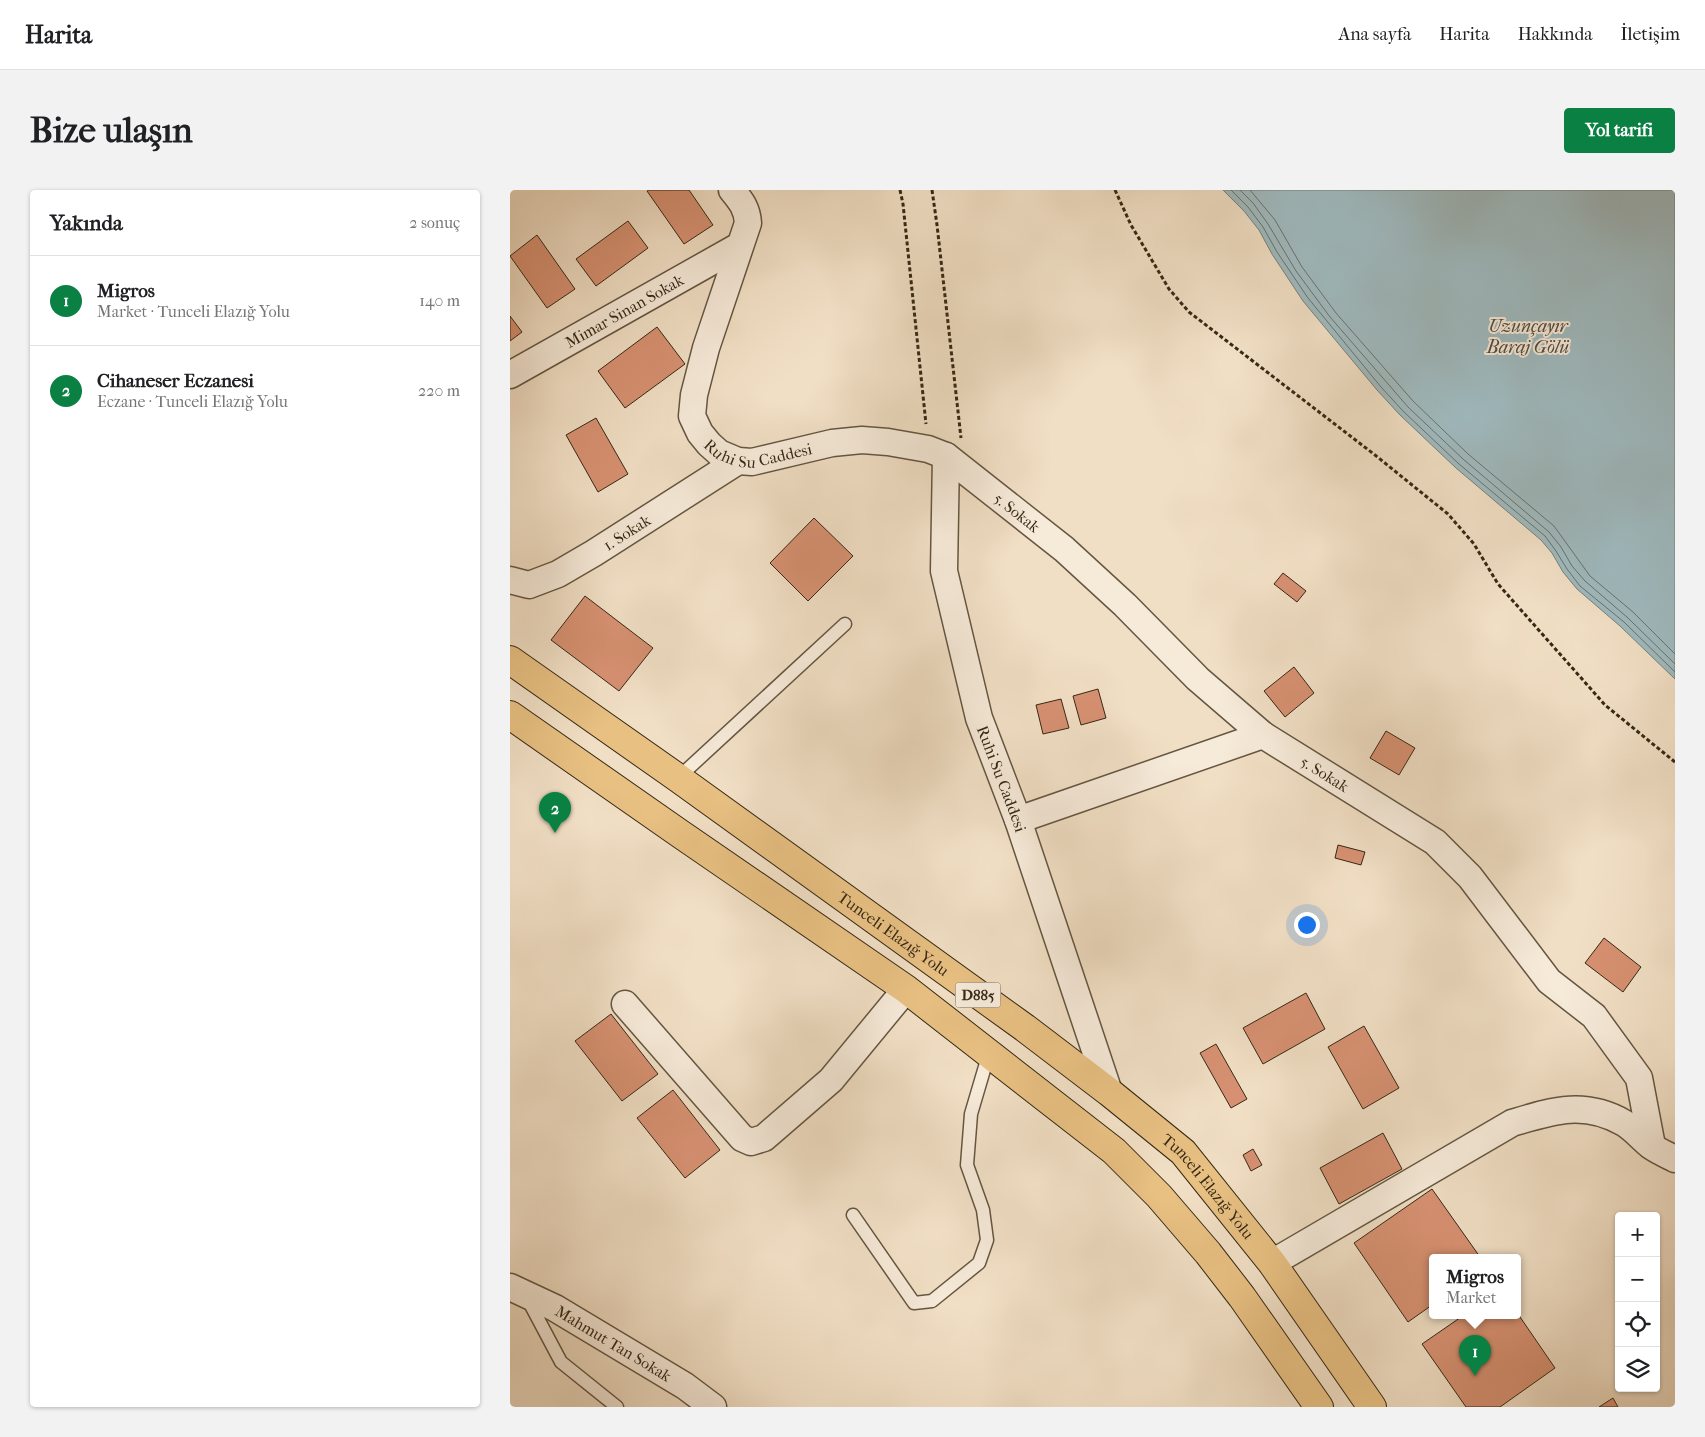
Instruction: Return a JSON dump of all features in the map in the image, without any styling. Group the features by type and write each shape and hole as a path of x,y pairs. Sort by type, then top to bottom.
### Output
{"main road":[{"name":"Tunceli Elazığ Yolu","path":"510,660 678,778 1025,1028 1109,1092 1183,1152 1272,1263 1372,1407"},
{"name":"D885","path":"510,715 906,989 1114,1151 1159,1196 1208,1253 1242,1297 1319,1407"}],"street":[{"name":"Ruhi Su Caddesi","path":"732,190 748,212 748,223 706,348 694,395 692,416 700,433 709,444 719,453 738,461 752,462 832,443 862,440 888,442 946,459 944,571 980,718 1018,820 1109,1092"},
{"name":"Mimar Sinan Sokak","path":"510,375 739,246"},
{"name":"5. Sokak","path":"946,459 1064,549 1125,605 1198,679 1263,735 1435,842 1470,877 1549,981 1594,1016 1640,1078 1652,1146"},
{"name":"1. Sokak","path":"510,580 530,585 558,574 738,461"},
{"path":"1018,820 1263,735"},
{"path":"625,1004 742,1138 751,1142 764,1138 831,1080 906,989"},
{"path":"1272,1263 1512,1124 1540,1115 1572,1108 1595,1111 1625,1123 1652,1146 1675,1159"},
{"name":"Mahmut Tan Sokak","path":"517,1290 563,1312 685,1386 713,1407"}],"lane":[{"path":"678,778 845,624"},
{"path":"853,1215 914,1303 932,1301 978,1263 987,1240 983,1210 967,1165 971,1114 989,1053"},
{"path":"517,1290 561,1362 617,1407"}],"path":[{"path":"900,190 946,459"},
{"path":"932,190 953,353 946,459"},
{"path":"1115,190 1132,225 1168,289 1189,312 1375,455 1448,514 1474,544 1498,584 1605,705 1675,762"}],"water":[{"name":"Uzunçayır Baraj Gölü","path":"1223,190 1675,190 1675,679 1620,626 1577,589 1541,540 1456,468 1400,415 1303,301 1272,254 1259,230 1244,211"}],"building":[{"path":"689,190 713,225 684,244 647,191"},
{"path":"628,221 648,248 596,286 576,259"},
{"path":"537,235 575,289 547,308 510,256"},
{"path":"510,316 522,332 510,341"},
{"path":"657,327 685,364 625,408 598,371"},
{"path":"596,418 628,474 598,492 566,435"},
{"path":"814,518 853,556 808,601 770,563"},
{"path":"1283,573 1306,591 1297,602 1274,584"},
{"path":"585,596 653,648 619,691 551,640"},
{"path":"1294,667 1314,693 1285,717 1264,691"},
{"path":"1098,689 1106,718 1081,725 1073,696"},
{"path":"1061,699 1069,728 1043,734 1036,705"},
{"path":"1386,731 1415,748 1399,775 1370,758"},
{"path":"1338,845 1365,852 1361,865 1335,858"},
{"path":"1604,938 1641,967 1623,992 1585,963"},
{"path":"1306,993 1325,1029 1263,1064 1243,1028"},
{"path":"611,1014 658,1074 622,1101 575,1041"},
{"path":"1364,1026 1399,1088 1363,1109 1328,1047"},
{"path":"1216,1044 1247,1099 1231,1108 1200,1053"},
{"path":"673,1090 720,1150 685,1178 637,1118"},
{"path":"1383,1133 1402,1169 1339,1204 1320,1168"},
{"path":"1253,1149 1262,1165 1251,1171 1243,1155"},
{"path":"1432,1189 1478,1254 1429,1254 1429,1307 1408,1322 1354,1243"},
{"path":"1521,1318 1555,1368 1500,1407 1466,1407 1422,1344 1458,1319"},
{"path":"1613,1398 1618,1407 1599,1407"}],"place":[{"name":"Cihaneser Eczanesi","path":"555,833"},
{"name":"Migros","path":"1475,1376"}]}
